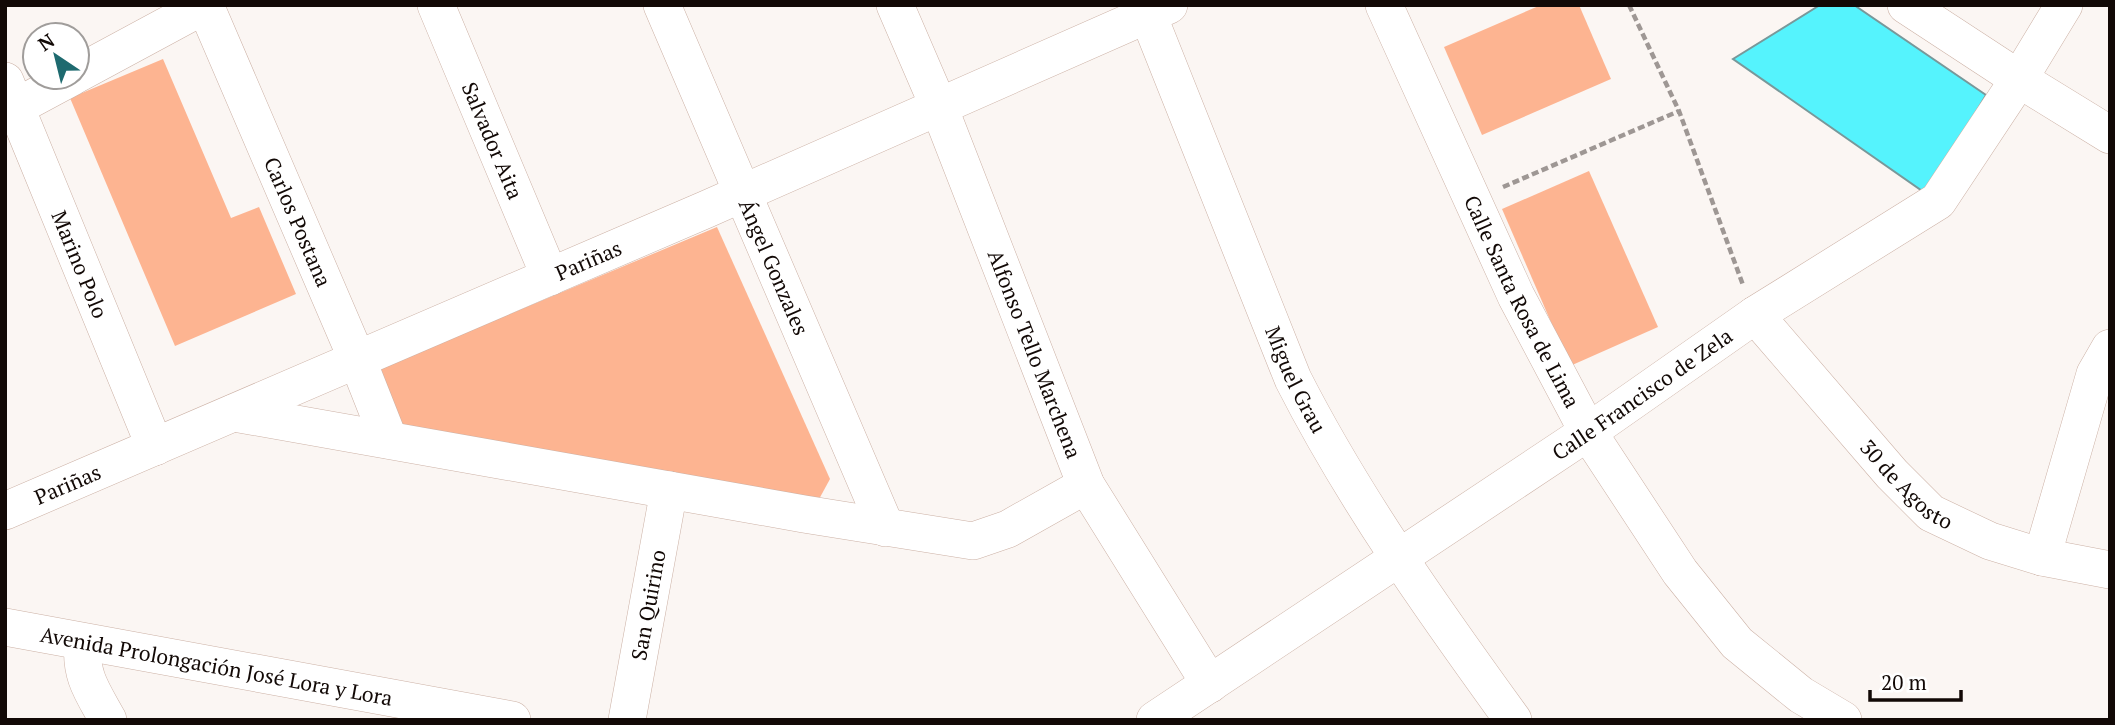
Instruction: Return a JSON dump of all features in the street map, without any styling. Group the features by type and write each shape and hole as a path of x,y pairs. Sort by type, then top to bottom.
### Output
{"street":[{"path":"91,66 205,5"},
{"name":"Carlos Postana","path":"205,5 389,440"},
{"name":"Salvador Aita","path":"436,5 550,277"},
{"name":"Ángel Gonzales","path":"662,5 886,528"},
{"name":"Alfonso Tello Marchena","path":"895,5 939,107 1086,485 1210,684"},
{"name":"Calle Santa Rosa de Lima","path":"1384,5 1516,296 1588,432 1680,572 1737,643 1801,695 1843,720"},
{"path":"1906,5 2110,135"},
{"name":"Calle Francisco de Zela","path":"1155,720 1588,432 1755,315 1938,201 2019,79 2064,5"},
{"name":"Pariñas","path":"5,511 742,194 1154,8"},
{"name":"Miguel Grau","path":"1154,8 1293,379 1318,428 1399,557 1513,720"},
{"path":"9,100 34,91"},
{"name":"Marino Polo","path":"9,100 155,447"},
{"name":"30 de Agosto","path":"1755,315 1892,474 1931,513 1990,541 2042,557 2110,570"},
{"path":"2042,557 2095,374 2110,348"},
{"path":"234,413 973,541 1008,529 1086,485"},
{"name":"San Quirino","path":"627,720 669,489"},
{"name":"Avenida Prolongación José Lora y Lora","path":"5,627 512,720"},
{"path":"83,643 81,661 87,681 108,720"}],"path":[{"path":"1629,5 1679,111 1755,315"},
{"path":"1473,201 1679,111"}],"shaded area":[{"path":"1541,5 1579,5 1611,79 1482,135 1444,47"},
{"path":"163,59 231,218 259,207 296,294 175,346 70,98"},
{"path":"1589,171 1658,327 1570,366 1502,209"},
{"path":"717,227 830,479 818,501 388,424 369,373"}],"building":[{"path":"1820,5 1854,5 1986,95 1928,195 1733,59"}]}
